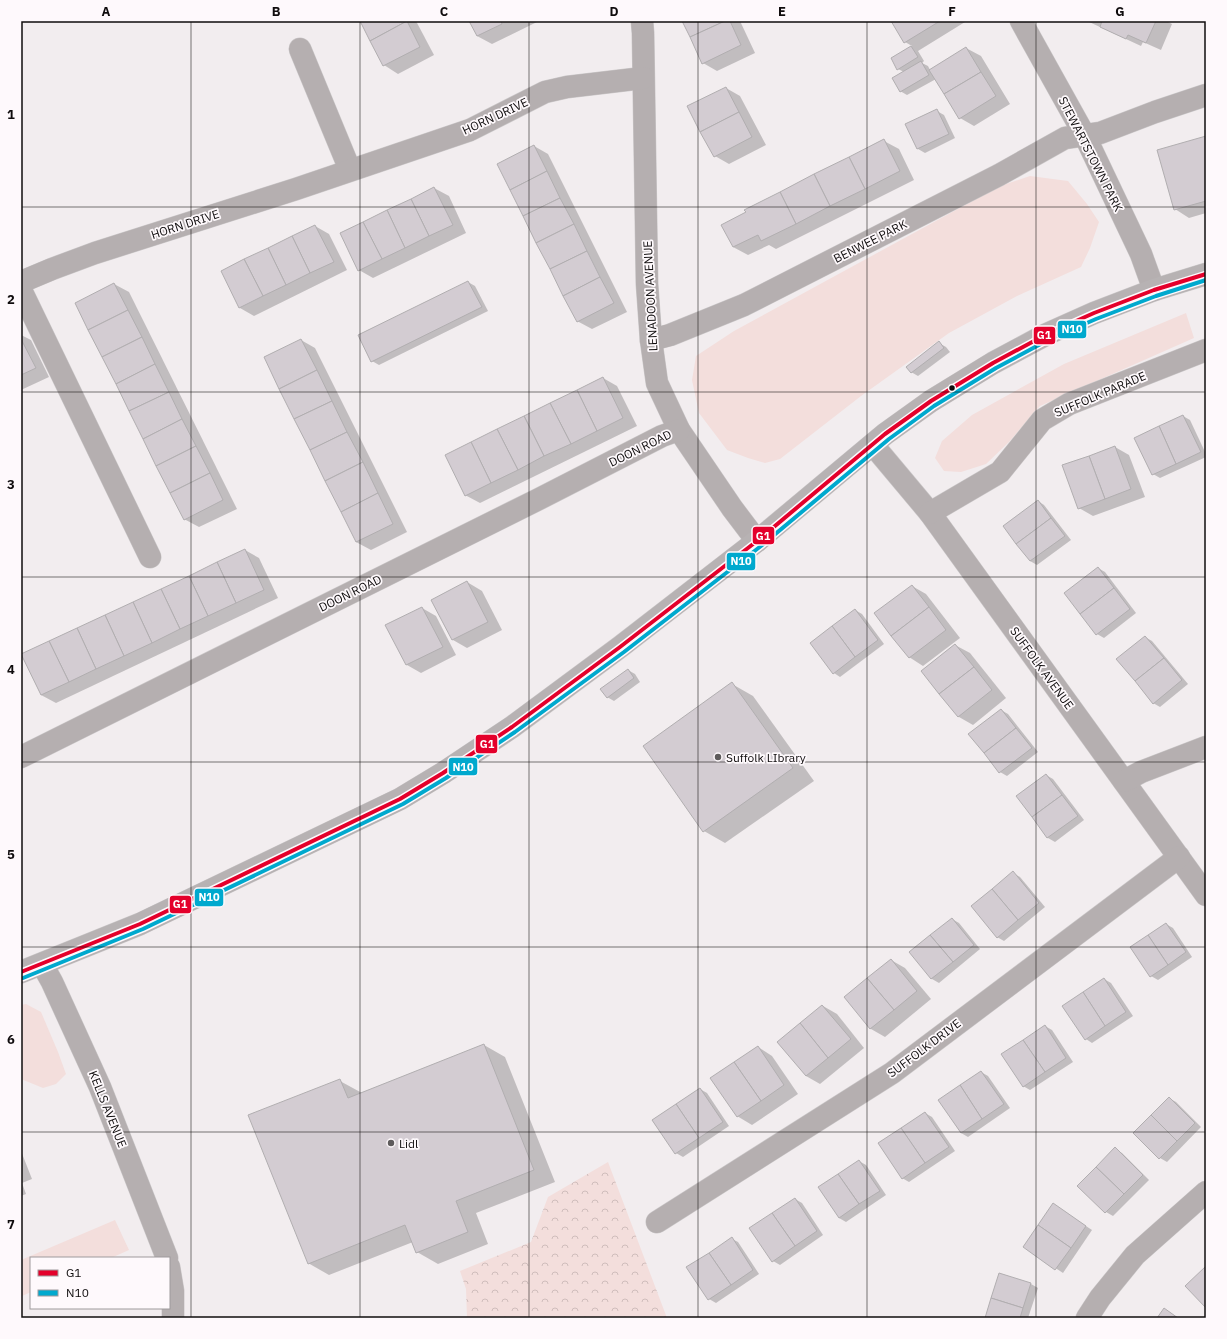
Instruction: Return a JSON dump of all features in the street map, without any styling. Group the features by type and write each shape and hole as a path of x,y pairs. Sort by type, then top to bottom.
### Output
{"main road":[{"path":"21,972 140,924 400,799 512,727 626,643 757,540 873,445 931,401 993,363 1047,334 1094,313 1154,290 1206,274"}],"street":[{"name":"LENADOON AVENUE","path":"642,21 647,284 651,340 657,383 679,430 732,508 757,540"},
{"name":"STEWARTSTOWN PARK","path":"1021,21 1085,136 1144,261 1154,290"},
{"path":"300,49 350,170"},
{"name":"HORN DRIVE","path":"21,282 95,253 296,189 470,130 545,92 567,87 643,78"},
{"name":"BENWEE PARK","path":"651,340 670,335 744,305 999,175 1065,138 1100,134 1155,112 1206,95"},
{"path":"21,290 150,557"},
{"name":"SUFFOLK PARADE","path":"930,513 1000,472 1042,420 1069,404 1206,350"},
{"name":"DOON ROAD","path":"21,757 537,500 662,436 679,430"},
{"name":"SUFFOLK AVENUE","path":"873,445 930,513 1206,894"},
{"path":"1124,780 1206,747"},
{"name":"SUFFOLK DRIVE","path":"657,1222 892,1073 1179,857"},
{"name":"KELLS AVENUE","path":"42,964 52,982 100,1087 167,1257"},
{"path":"1087,1318 1100,1298 1135,1255 1206,1192"},
{"path":"170,1273 173,1291 173,1318"}],"green space":[{"path":"1030,176 1068,181 1087,204 1099,222 1090,248 1081,267 1017,296 949,333 861,396 780,459 765,463 727,450 699,413 692,380 696,356 734,331 1000,186"},
{"path":"1186,313 1194,338 1040,406 1009,442 986,464 961,472 944,471 935,458 942,441 972,415 1064,364"},
{"path":"26,1004 41,1012 66,1074 56,1084 43,1088 21,1079 21,1005"},
{"path":"608,1162 667,1318 467,1318 466,1289 460,1271 531,1242 548,1197"},
{"path":"115,1220 129,1250 113,1257 30,1257 30,1292 22,1296 21,1299 21,1260"}],"building":[{"path":"360,21 407,21 370,41"},
{"path":"407,21 420,47 383,66 370,41"},
{"path":"469,21 501,21 502,24 477,36"},
{"path":"682,21 725,21 690,37"},
{"path":"725,21 730,21 741,45 702,64 690,37"},
{"path":"891,21 940,21 904,43"},
{"path":"1102,21 1156,21 1146,43 1128,35 1126,39 1100,27"},
{"path":"911,46 918,57 897,70 891,58"},
{"path":"966,47 981,72 944,94 929,70"},
{"path":"921,61 929,75 900,92 892,78"},
{"path":"981,72 996,96 959,119 944,94"},
{"path":"726,87 739,112 700,132 687,106"},
{"path":"937,109 949,134 917,149 905,124"},
{"path":"739,112 752,137 714,157 700,132"},
{"path":"1206,136 1206,201 1174,210 1157,150"},
{"path":"884,139 900,171 865,189 849,157"},
{"path":"534,145 547,171 510,190 497,164"},
{"path":"849,157 865,189 830,206 814,174"},
{"path":"547,171 560,198 523,216 510,190"},
{"path":"814,174 830,206 796,224 780,192"},
{"path":"434,187 453,225 429,236 411,199"},
{"path":"780,192 796,224 761,241 758,235 733,247 721,225 746,212 744,210"},
{"path":"560,198 574,224 536,243 523,216"},
{"path":"411,199 429,236 405,248 387,210"},
{"path":"387,210 405,248 382,259 363,222"},
{"path":"363,222 382,259 358,271 340,233"},
{"path":"574,224 587,251 550,269 536,243"},
{"path":"315,225 334,262 310,273 292,236"},
{"path":"292,236 310,273 286,285 268,248"},
{"path":"268,248 286,285 263,296 244,259"},
{"path":"587,251 600,277 563,296 550,269"},
{"path":"244,259 263,296 239,308 221,271"},
{"path":"600,277 614,303 577,322 563,296"},
{"path":"468,281 482,307 371,362 358,335"},
{"path":"114,283 128,310 88,330 75,303"},
{"path":"128,310 142,337 102,357 88,330"},
{"path":"142,337 155,364 116,384 102,357"},
{"path":"21,339 36,368 21,375"},
{"path":"301,339 317,370 279,389 264,357"},
{"path":"939,341 944,348 911,373 906,367"},
{"path":"155,364 169,392 129,411 116,384"},
{"path":"317,370 332,401 294,419 279,389"},
{"path":"603,377 623,418 597,431 577,390"},
{"path":"577,390 597,431 571,444 550,403"},
{"path":"169,392 182,419 143,439 129,411"},
{"path":"332,401 347,432 310,450 294,419"},
{"path":"550,403 571,444 544,456 524,416"},
{"path":"1183,415 1201,452 1176,464 1159,426"},
{"path":"524,416 544,456 518,470 497,429"},
{"path":"182,419 196,446 156,466 143,439"},
{"path":"1159,426 1176,464 1152,475 1134,438"},
{"path":"497,429 518,470 491,483 471,442"},
{"path":"347,432 363,462 325,481 310,450"},
{"path":"471,442 491,483 465,496 445,455"},
{"path":"196,446 210,473 170,493 156,466"},
{"path":"1115,446 1131,489 1105,499 1089,456"},
{"path":"1089,456 1105,499 1078,509 1062,465"},
{"path":"363,462 378,493 341,512 325,481"},
{"path":"210,473 223,500 184,520 170,493"},
{"path":"378,493 393,524 356,542 341,512"},
{"path":"1038,500 1051,518 1016,544 1003,526"},
{"path":"1051,518 1065,536 1030,561 1016,544"},
{"path":"245,549 264,590 236,603 217,562"},
{"path":"217,562 236,603 208,616 189,576"},
{"path":"1098,567 1114,588 1080,614 1064,593"},
{"path":"189,576 208,616 180,629 161,589"},
{"path":"467,581 488,622 452,640 431,600"},
{"path":"912,585 929,607 891,636 874,613"},
{"path":"1114,588 1130,609 1096,635 1080,614"},
{"path":"161,589 180,629 152,643 133,602"},
{"path":"133,602 152,643 124,656 105,615"},
{"path":"422,607 443,647 406,665 385,625"},
{"path":"929,607 946,630 909,658 891,636"},
{"path":"855,609 878,640 855,657 832,626"},
{"path":"105,615 124,656 96,669 77,628"},
{"path":"832,626 855,657 833,674 810,643"},
{"path":"77,628 96,669 69,682 49,641"},
{"path":"1145,636 1164,658 1135,681 1116,659"},
{"path":"49,641 69,682 41,695 21,654"},
{"path":"955,644 974,667 939,694 921,671"},
{"path":"1164,658 1182,680 1153,704 1135,681"},
{"path":"974,667 992,690 958,717 939,694"},
{"path":"628,669 634,678 607,698 600,689"},
{"name":"Suffolk LIbrary","path":"732,682 793,768 703,832 643,746"},
{"path":"1001,709 1016,728 984,753 968,734"},
{"path":"1016,728 1032,748 999,773 984,753"},
{"path":"1046,774 1062,795 1032,817 1016,796"},
{"path":"1062,795 1078,816 1047,838 1032,817"},
{"path":"1013,871 1039,903 1018,920 992,889"},
{"path":"992,889 1018,920 997,938 971,906"},
{"path":"952,918 974,945 953,962 930,935"},
{"path":"1166,923 1186,952 1168,965 1148,935"},
{"path":"930,935 953,962 931,979 909,952"},
{"path":"1148,935 1168,965 1150,977 1130,947"},
{"path":"891,959 917,991 894,1010 867,978"},
{"path":"867,978 894,1010 870,1029 844,997"},
{"path":"1104,978 1126,1012 1105,1026 1083,992"},
{"path":"1083,992 1105,1026 1085,1040 1062,1006"},
{"path":"822,1005 851,1039 828,1058 800,1023"},
{"path":"800,1023 828,1058 806,1076 777,1042"},
{"path":"1045,1025 1066,1058 1045,1072 1023,1040"},
{"path":"1023,1040 1045,1072 1023,1087 1001,1054"},
{"name":"Lidl","path":"484,1044 534,1170 456,1201 468,1232 416,1253 405,1225 308,1264 248,1115 340,1079 348,1098"},
{"path":"758,1046 784,1085 761,1101 734,1062"},
{"path":"734,1062 761,1101 737,1117 710,1078"},
{"path":"981,1071 1004,1104 982,1119 960,1085"},
{"path":"960,1085 982,1119 961,1133 938,1100"},
{"path":"700,1088 723,1122 699,1138 676,1104"},
{"path":"1169,1097 1195,1123 1177,1141 1151,1115"},
{"path":"676,1104 699,1138 675,1154 652,1120"},
{"path":"925,1112 949,1147 925,1163 901,1128"},
{"path":"1151,1115 1177,1141 1159,1159 1133,1133"},
{"path":"901,1128 925,1163 902,1179 878,1143"},
{"path":"1115,1147 1143,1175 1124,1194 1096,1167"},
{"path":"859,1160 880,1191 859,1204 838,1174"},
{"path":"1096,1167 1124,1194 1105,1213 1077,1186"},
{"path":"838,1174 859,1204 839,1218 818,1187"},
{"path":"795,1198 817,1231 795,1246 772,1213"},
{"path":"1053,1203 1086,1226 1071,1248 1038,1225"},
{"path":"772,1213 795,1246 772,1262 749,1228"},
{"path":"1038,1225 1071,1248 1055,1270 1023,1247"},
{"path":"732,1237 753,1270 731,1285 709,1253"},
{"path":"709,1253 731,1285 708,1300 686,1267"},
{"path":"1205,1267 1206,1268 1206,1308 1185,1286"},
{"path":"999,1273 1031,1283 1023,1308 991,1298"},
{"path":"991,1298 1023,1308 1020,1318 985,1318"},
{"path":"1164,1308 1178,1318 1157,1318"}],"transit line":[{"name":"G1","path":"21,972 140,924 400,799 443,773 512,727 620,647 757,541 885,434 931,401 993,363 1047,334 1094,313 1154,290 1206,274"},
{"name":"N10","path":"23,978 143,929 403,804 446,778 515,732 624,652 761,546 889,439 934,406 996,368 1050,339 1096,319 1156,296 1206,280"}],"place":[{"name":"Suffolk LIbrary","path":"718,757"},
{"name":"Lidl","path":"391,1143"}]}
